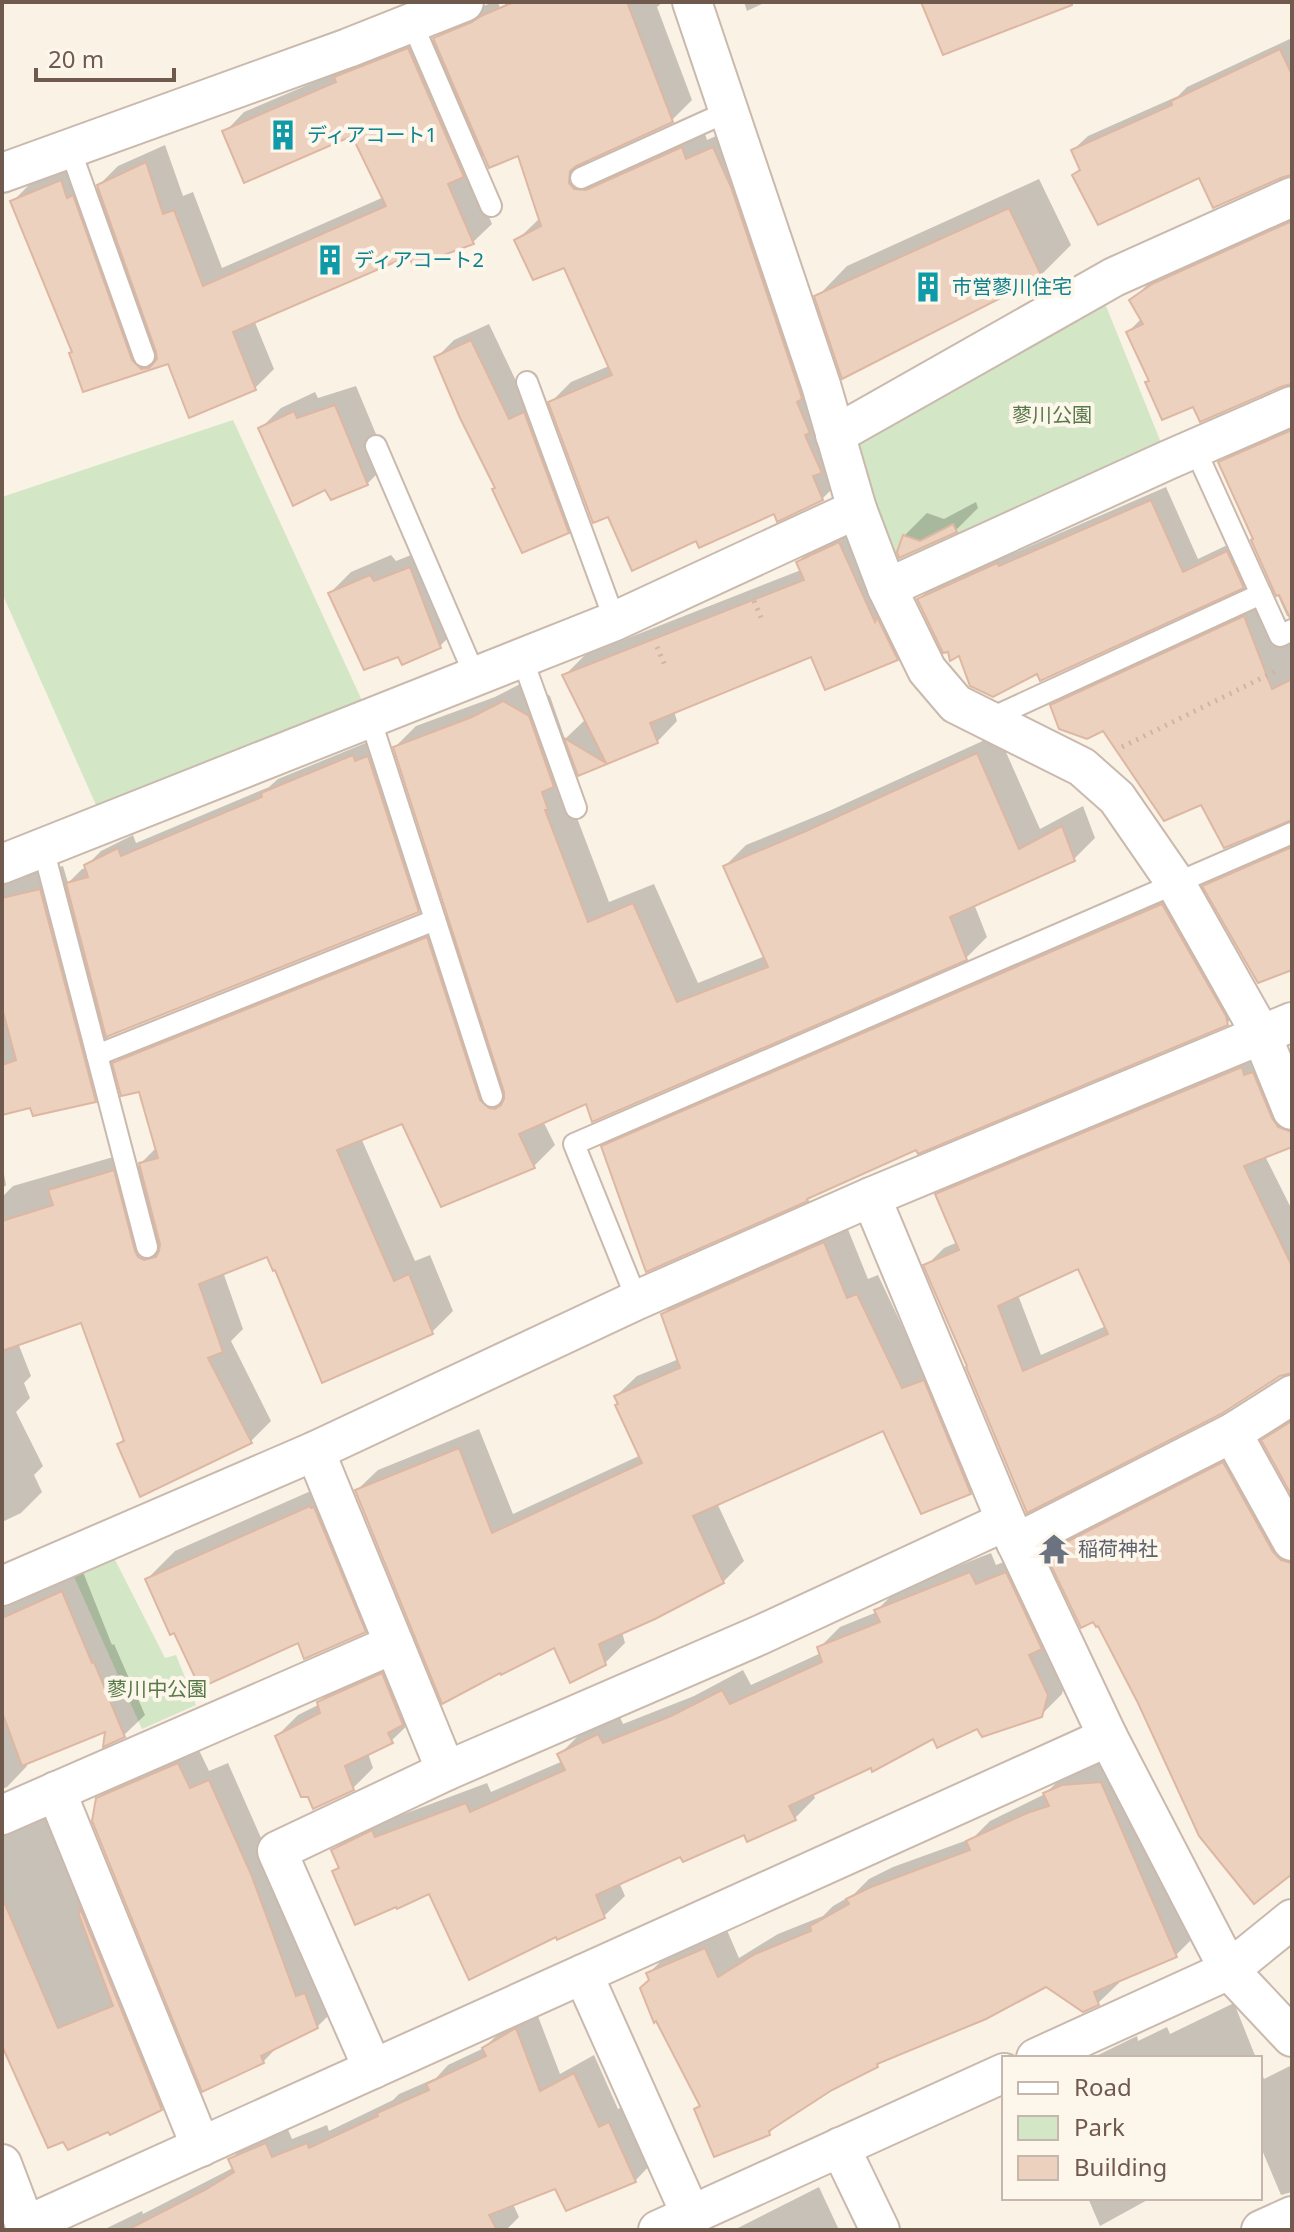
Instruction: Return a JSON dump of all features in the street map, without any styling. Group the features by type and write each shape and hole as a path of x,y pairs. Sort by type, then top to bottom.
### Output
{"street":[{"path":"2,173 464,2"},
{"path":"692,2 821,385 857,509 887,588 927,670 956,704 1082,767 1117,798 1277,1029 1292,1110"},
{"path":"835,435 1114,277 1292,197"},
{"path":"887,588 1292,406"},
{"path":"2,864 615,621 857,509"},
{"path":"2,1586 315,1451 637,1300 871,1197 1277,1029"},
{"path":"871,1197 1011,1532 1108,1737 1229,1970 1292,2037"},
{"path":"373,2069 277,1851 446,1771 760,1635 1011,1532 1232,1433 1292,1395"},
{"path":"1232,1433 1292,1541"},
{"path":"315,1451 446,1771"},
{"path":"2,1815 394,1644"},
{"path":"2,2164 26,2228 1108,1737"},
{"path":"56,1791 201,2147"},
{"path":"1040,2056 1229,1970 1292,1919"},
{"path":"583,1974 674,2223 1002,2074"},
{"path":"840,2147 880,2230"},
{"path":"1261,2230 1292,2216"}],"lane":[{"path":"412,23 491,206"},
{"path":"581,178 729,111"},
{"path":"70,149 144,356"},
{"path":"527,382 615,621"},
{"path":"376,446 475,676"},
{"path":"1195,449 1261,594 1286,633"},
{"path":"989,719 1261,594"},
{"path":"522,658 576,808"},
{"path":"370,718 492,1096"},
{"path":"637,1300 574,1144 1292,833"},
{"path":"43,848 147,1247"},
{"path":"97,1055 435,920"}],"path":[{"path":"753,600 763,622"},
{"path":"1082,767 1281,668 1286,633"},
{"path":"654,639 666,668"}],"green space":[{"name":"蓼川公園","path":"1098,286 1168,460 887,588 835,435"},
{"path":"233,420 370,718 104,823 2,593 2,497"},
{"name":"蓼川中公園","path":"111,1552 165,1658 176,1655 196,1705 142,1729 71,1570"}],"building":[{"path":"514,2 627,2 673,122 576,166 570,171 569,183 574,189 586,190 682,147 686,159 713,147 731,187 800,392 802,399 797,402 810,433 805,435 822,473 813,476 823,500 777,522 774,514 699,548 696,541 632,571 608,517 593,523 548,402 612,375 564,268 533,280 514,240 541,226 518,156 489,168 433,38"},
{"path":"921,2 1072,2 1072,5 943,55"},
{"path":"408,48 464,177 448,184 474,244 413,266 409,256 233,332 256,390 189,418 168,364 83,392 69,353 72,352 10,201 61,180 67,198 73,195 132,360 141,369 149,368 157,359 156,352 97,185 146,162 163,214 174,210 203,286 386,206 352,136 244,183 222,131 336,82 334,77"},
{"path":"1280,49 1292,75 1292,175 1213,208 1199,178 1098,225 1072,175 1080,170 1071,150 1172,105 1171,101"},
{"name":"市営蓼川住宅","path":"1009,208 1042,277 842,379 814,296"},
{"path":"1292,221 1292,384 1200,422 1193,407 1162,420 1145,382 1149,381 1126,332 1143,324 1129,300 1152,284"},
{"path":"471,340 509,419 524,412 569,533 522,553 434,357"},
{"path":"335,405 368,485 331,500 325,490 293,506 258,428 294,411 297,418"},
{"path":"1292,430 1290,618 1279,595 1276,596 1218,462"},
{"path":"1151,500 1183,572 1227,551 1244,588 1040,681 1037,674 993,697 970,686 959,656 950,661 948,652 943,653 917,599"},
{"path":"953,524 957,532 899,558 897,552 903,535 920,541"},
{"path":"839,542 875,622 877,617 898,660 825,690 811,657 650,723 658,743 578,776 564,738 606,763 562,675 804,580 796,562"},
{"path":"410,567 441,648 402,665 398,657 364,670 328,593 370,575 374,581"},
{"path":"1244,616 1272,689 1292,679 1292,820 1224,848 1201,805 1164,821 1103,731 1087,739 1059,729 1050,705"},
{"path":"503,701 529,716 554,787 542,792 548,810 545,810 588,922 633,903 677,1002 768,967 723,866 977,753 1019,849 1062,826 1075,861 950,917 967,960 592,1122 586,1104 519,1134 535,1168 441,1207 402,1124 337,1150 394,1281 409,1274 433,1334 322,1383 267,1257 199,1284 223,1352 208,1358 252,1443 140,1497 117,1444 124,1441 81,1323 2,1351 2,1221 53,1205 48,1190 114,1170 135,1251 144,1260 156,1257 160,1244 139,1163 158,1158 139,1092 121,1096 112,1063 427,937 480,1100 489,1108 495,1109 501,1105 504,1092 393,747 472,717"},
{"path":"353,755 355,761 368,756 419,912 106,1037 66,883 88,877 84,865 118,848 121,856"},
{"path":"1292,847 1292,970 1258,983 1202,886"},
{"path":"40,889 96,1102 33,1116 30,1108 2,1115 2,1065 16,1060 2,1008 2,898"},
{"path":"1162,904 1226,1016 1228,1025 918,1154 916,1150 646,1272 601,1146"},
{"path":"1242,1067 1244,1075 1253,1072 1272,1118 1278,1127 1292,1132 1292,1147 1244,1166 1292,1266 1292,1373 1280,1376 1221,1414 1027,1513 923,1265 959,1250 935,1194","holes":["1078,1269 1108,1334 1023,1371 998,1306"]},
{"path":"824,1242 847,1298 857,1294 902,1388 924,1380 971,1494 921,1514 883,1431 693,1516 724,1583 599,1644 606,1665 570,1683 554,1648 442,1704 355,1490 459,1448 492,1533 642,1463 615,1405 618,1404 614,1396 680,1368 661,1314"},
{"path":"1292,1421 1292,1496 1261,1440"},
{"path":"1223,1462 1273,1552 1281,1560 1292,1563 1292,1874 1254,1904 1199,1836 1138,1703 1098,1626 1093,1622 1081,1628 1045,1553"},
{"path":"310,1506 314,1507 366,1632 304,1659 298,1643 200,1688 174,1633 170,1635 145,1579"},
{"path":"970,1572 976,1584 1006,1572 1042,1649 1029,1655 1048,1695 1042,1717 982,1737 977,1729 937,1748 933,1739 872,1772 871,1768 789,1806 796,1820 747,1842 744,1835 683,1862 680,1857 596,1895 605,1918 557,1940 556,1937 469,1980 429,1894 355,1925 332,1871 339,1868 331,1850 372,1830 375,1837 466,1803 470,1812 565,1770 557,1754 598,1734 603,1743 671,1716 722,1690 730,1704 822,1662 817,1647 880,1622 874,1610"},
{"path":"62,1591 125,1737 103,1747 105,1732 22,1766 2,1712 2,1618"},
{"path":"382,1673 403,1725 388,1733 393,1743 345,1766 354,1790 313,1809 308,1797 301,1797 275,1736 320,1713 317,1702"},
{"path":"178,1763 190,1788 209,1780 251,1874 296,1996 305,1993 318,2028 261,2056 264,2063 202,2092 92,1821 96,1798"},
{"path":"1101,1782 1177,1957 1094,1992 1099,2005 1083,2012 1046,1987 986,2019 877,2064 878,2067 832,2090 769,2131 770,2135 714,2157 694,2109 700,2106 656,2021 654,2023 640,1988 649,1980 646,1973 705,1948 718,1977 755,1954 811,1931 810,1926 849,1904 846,1899 970,1850 966,1841 1049,1806 1043,1793 1062,1785"},
{"path":"2,1897 58,2028 113,2006 79,1915 80,1908 162,2110 110,2135 108,2132 68,2150 63,2142 48,2148 2,2046"},
{"path":"516,2028 540,2091 574,2073 599,2127 609,2122 636,2182 566,2211 555,2189 489,2215 497,2230 127,2230 234,2172 228,2159 266,2143 272,2157 307,2143 309,2148 429,2090 426,2084 486,2056 482,2048"}],"place":[{"name":"ディアコート1","path":"283,135"},
{"name":"ディアコート2","path":"330,260"},
{"name":"市営蓼川住宅","path":"928,287"},
{"name":"稲荷神社","path":"1054,1549"}]}
